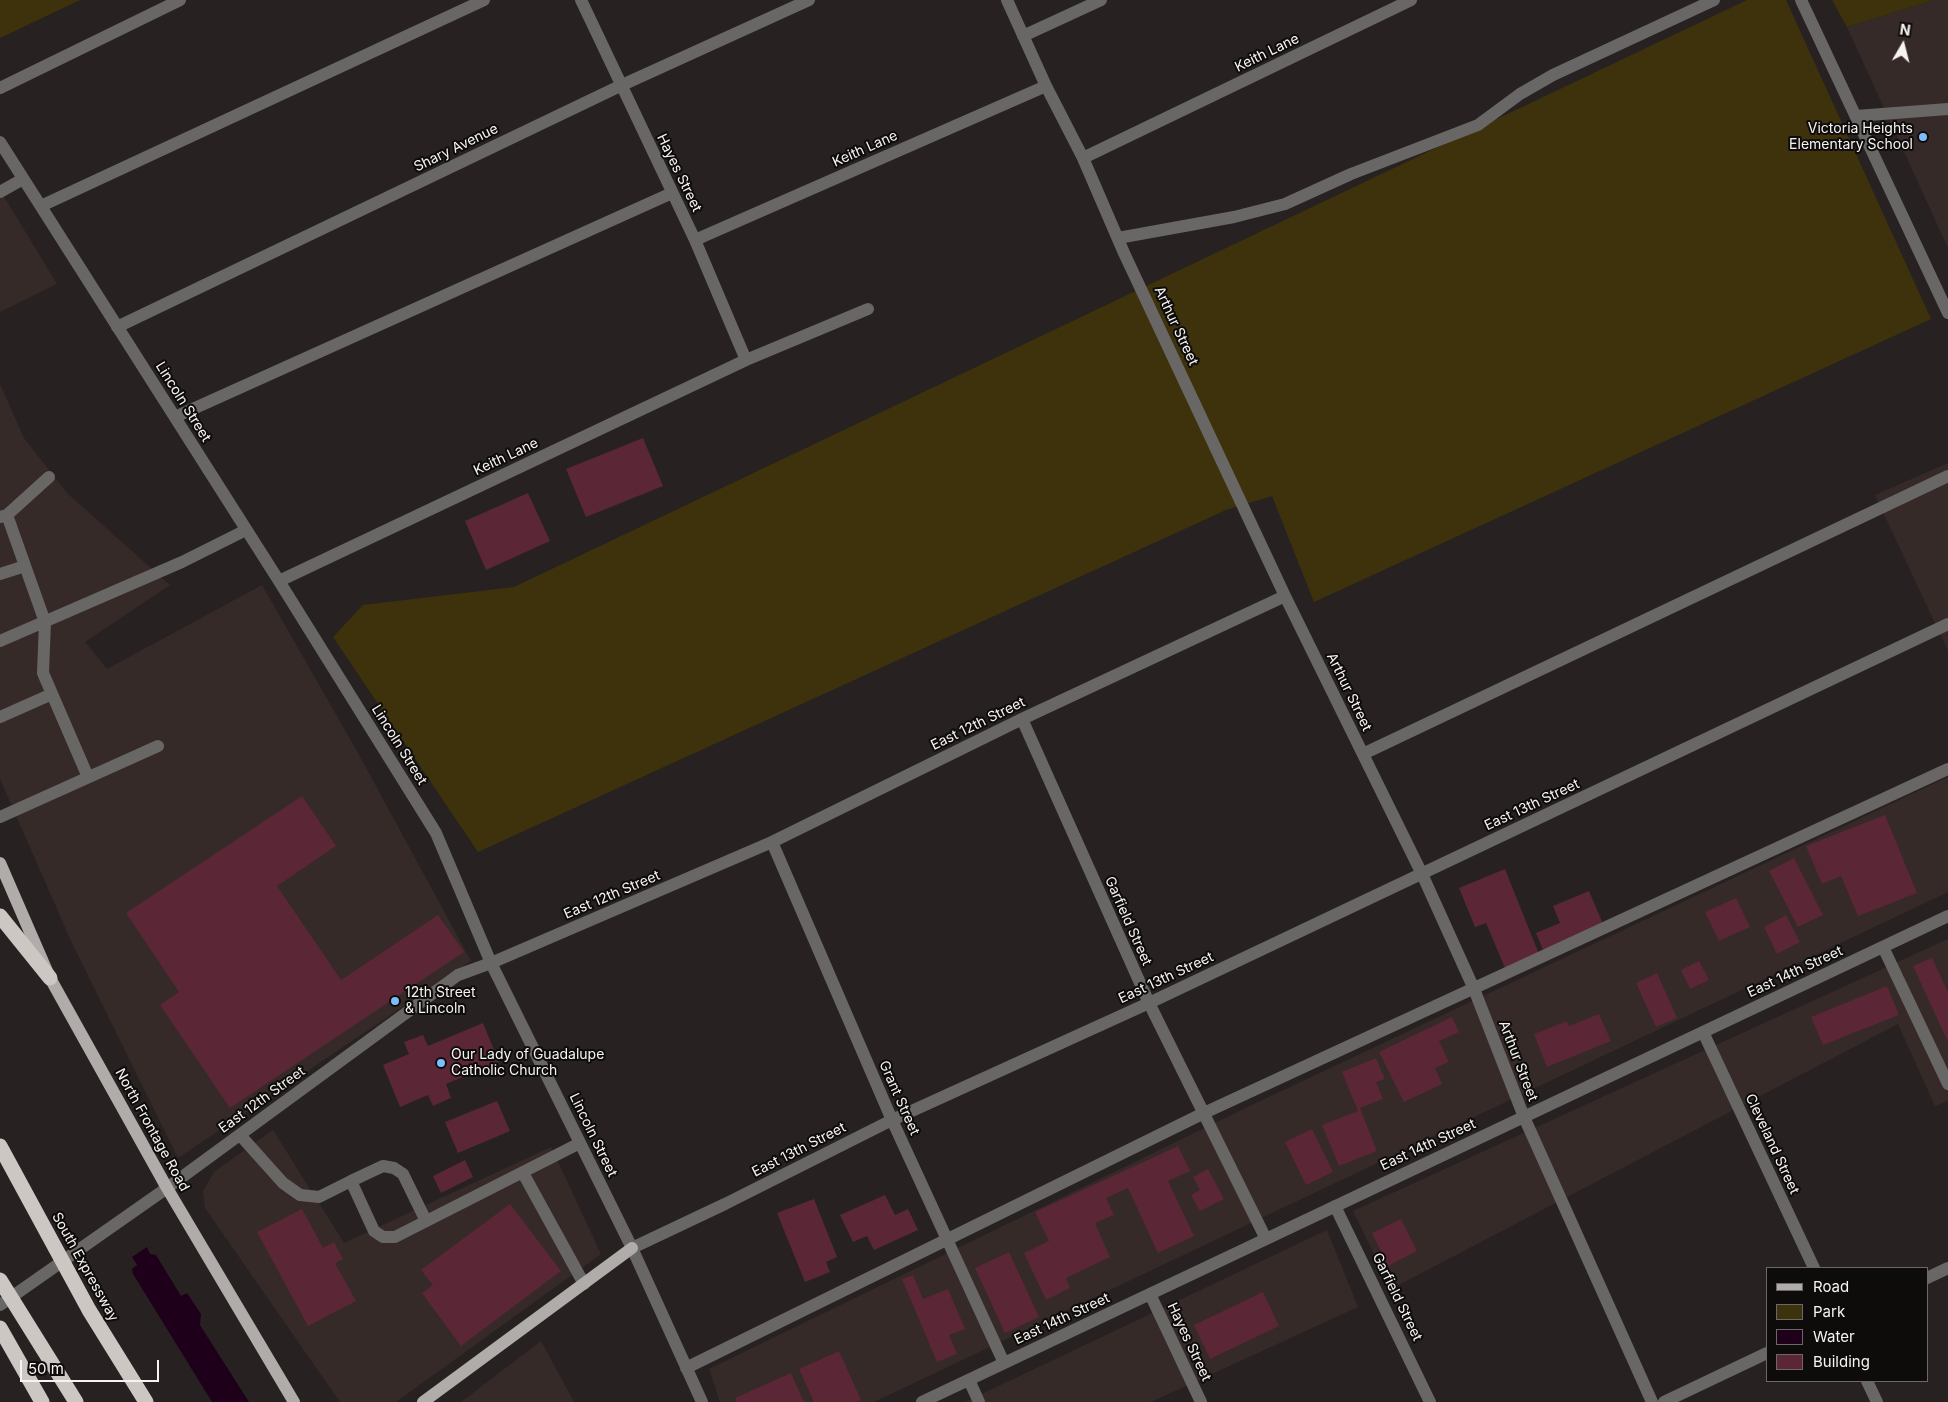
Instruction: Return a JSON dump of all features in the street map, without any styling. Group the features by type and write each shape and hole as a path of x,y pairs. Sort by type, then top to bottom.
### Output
{"highway":[{"path":"0,916 50,978"},
{"name":"South Expressway","path":"0,1146 89,1310 146,1402"},
{"path":"0,1280 76,1402"},
{"path":"0,1328 42,1402"}],"main road":[{"name":"North Frontage Road","path":"0,863 50,978 167,1188 294,1402"},
{"name":"East 13th Street","path":"423,1402 632,1248"}],"street":[{"path":"0,88 180,0"},
{"path":"41,206 484,0"},
{"name":"Hayes Street","path":"581,0 620,86 695,240 746,360"},
{"name":"Shary Avenue","path":"117,327 620,86 809,0"},
{"name":"Arthur Street","path":"1007,0 1046,86 1083,158 1118,238 1285,596 1422,874 1474,989 1524,1117 1652,1402"},
{"path":"1023,36 1101,0"},
{"name":"Keith Lane","path":"1083,158 1411,0"},
{"path":"1118,238 1234,217 1285,204 1350,174 1478,125 1520,94 1553,75 1714,0"},
{"path":"1801,0 1948,313"},
{"name":"Keith Lane","path":"695,240 1046,86"},
{"path":"1856,116 1948,109"},
{"name":"Lincoln Street","path":"0,142 279,581 436,833 490,963 632,1248 702,1402"},
{"path":"0,192 23,178"},
{"path":"175,417 672,193"},
{"name":"Keith Lane","path":"279,581 746,360 868,309"},
{"path":"1363,754 1948,476"},
{"path":"49,477 3,516 25,566 45,622 42,674 88,777"},
{"path":"0,641 182,562 246,530"},
{"path":"0,574 25,566"},
{"name":"East 12th Street","path":"0,1305 167,1188 458,975 772,842 1022,719 1285,596"},
{"name":"East 13th Street","path":"632,1248 725,1204 892,1120 1148,1003 1948,624"},
{"path":"0,716 52,694"},
{"name":"Garfield Street","path":"1022,719 1148,1003 1266,1239"},
{"path":"0,817 158,746"},
{"path":"686,1368 1204,1113 1948,769"},
{"name":"Grant Street","path":"772,842 892,1120 1004,1363"},
{"name":"East 14th Street","path":"922,1402 1948,916"},
{"path":"1883,947 1948,1084"},
{"name":"Cleveland Street","path":"1704,1032 1814,1267"},
{"path":"240,1134 283,1182 300,1194 319,1197 383,1166 394,1168 403,1174 426,1222"},
{"path":"351,1181 374,1231 382,1237 395,1237 580,1143"},
{"path":"523,1173 584,1284"},
{"name":"Garfield Street","path":"1335,1206 1430,1402"},
{"path":"1928,1278 1948,1268"},
{"name":"Hayes Street","path":"1150,1294 1201,1402"},
{"path":"1664,1402 1766,1353"},
{"path":"969,1380 979,1402"},
{"path":"1867,1382 1877,1402"}],"shaded area":[{"name":"Victoria Heights Elementary School","path":"1934,0 1948,0 1948,248 1847,27"},
{"path":"0,190 57,284 0,312"},
{"path":"0,384 24,438 67,493 170,585 85,642 107,669 262,585 358,753 471,961 178,1158 71,941 0,779"},
{"path":"1948,463 1948,651 1875,495"},
{"path":"1948,777 1948,892 874,1402 720,1402 709,1369 1256,1103"},
{"path":"1948,939 1948,1101 1935,1106 1898,1024 1391,1289 1353,1211"},
{"path":"273,1130 344,1243 551,1147 601,1254 396,1402 340,1402 205,1208 203,1191 214,1172"},
{"path":"1327,1230 1358,1307 1151,1402 965,1402"},
{"path":"541,1341 574,1402 461,1402"}],"green space":[{"path":"0,0 80,0 0,38"},
{"path":"1747,0 1786,0 1931,319 1314,602 1272,496 1226,510 478,852 333,637 363,605 514,587"},
{"path":"1832,0 1934,0 1847,27"}],"water":[{"path":"147,1247 150,1254 156,1255 181,1296 187,1293 201,1314 200,1325 249,1402 212,1402 133,1274 132,1269 137,1265 132,1257"}],"building":[{"path":"643,438 663,486 586,517 566,469"},
{"path":"528,493 550,541 486,570 465,521"},
{"path":"302,796 336,846 277,886 341,980 438,915 464,952 230,1108 160,1005 179,992 126,913"},
{"path":"1885,815 1917,893 1858,916 1841,876 1822,884 1806,846"},
{"path":"1794,858 1823,915 1798,927 1769,871"},
{"path":"1505,869 1539,954 1505,968 1486,923 1475,927 1459,888"},
{"path":"1589,891 1603,924 1543,950 1536,933 1560,923 1553,906"},
{"path":"1736,898 1750,927 1719,941 1705,912"},
{"path":"1786,915 1800,942 1777,954 1764,927"},
{"path":"1932,958 1948,992 1948,1042 1913,966"},
{"path":"1699,961 1709,980 1690,989 1681,970"},
{"path":"1657,973 1677,1018 1656,1027 1636,983"},
{"path":"1887,986 1899,1015 1823,1045 1811,1017"},
{"path":"1599,1014 1611,1041 1547,1067 1534,1034 1567,1021 1569,1026"},
{"path":"1452,1017 1459,1032 1439,1041 1449,1062 1435,1068 1442,1084 1404,1102 1379,1052"},
{"name":"Our Lady of Guadalupe Catholic Church","path":"483,1023 499,1062 446,1084 451,1098 433,1106 428,1095 400,1107 383,1065 409,1054 404,1042 423,1035 428,1046"},
{"path":"1376,1058 1385,1079 1376,1082 1383,1099 1360,1108 1377,1151 1339,1166 1322,1125 1358,1111 1342,1072"},
{"path":"497,1101 510,1131 458,1153 445,1122"},
{"path":"1312,1129 1333,1172 1306,1185 1285,1142"},
{"path":"1178,1146 1190,1171 1168,1181 1194,1236 1158,1253 1128,1188 1106,1198 1114,1215 1095,1223 1110,1257 1066,1278 1070,1288 1046,1300 1024,1253 1049,1241 1035,1212"},
{"path":"465,1160 473,1177 441,1193 433,1176"},
{"path":"1208,1169 1224,1199 1200,1211 1191,1195 1200,1190 1193,1177"},
{"path":"885,1195 895,1215 908,1209 918,1230 874,1250 867,1236 853,1242 840,1215"},
{"path":"814,1199 837,1257 826,1262 830,1272 805,1282 777,1213"},
{"path":"510,1204 561,1271 461,1346 422,1293 433,1285 421,1270"},
{"path":"302,1209 323,1248 334,1242 343,1259 335,1263 356,1301 308,1326 257,1232"},
{"path":"1401,1219 1417,1251 1388,1266 1372,1233"},
{"path":"1009,1252 1039,1317 1005,1333 975,1268"},
{"path":"913,1275 923,1299 948,1289 965,1329 949,1335 957,1354 937,1362 902,1279"},
{"path":"1263,1292 1279,1326 1210,1359 1194,1325"},
{"path":"839,1351 861,1400 855,1402 814,1402 799,1369"},
{"path":"791,1373 804,1402 737,1402 735,1398"}],"place":[{"name":"Victoria Heights Elementary School","path":"1923,137"},
{"name":"12th Street & Lincoln","path":"395,1001"},
{"name":"Our Lady of Guadalupe Catholic Church","path":"441,1063"}]}
